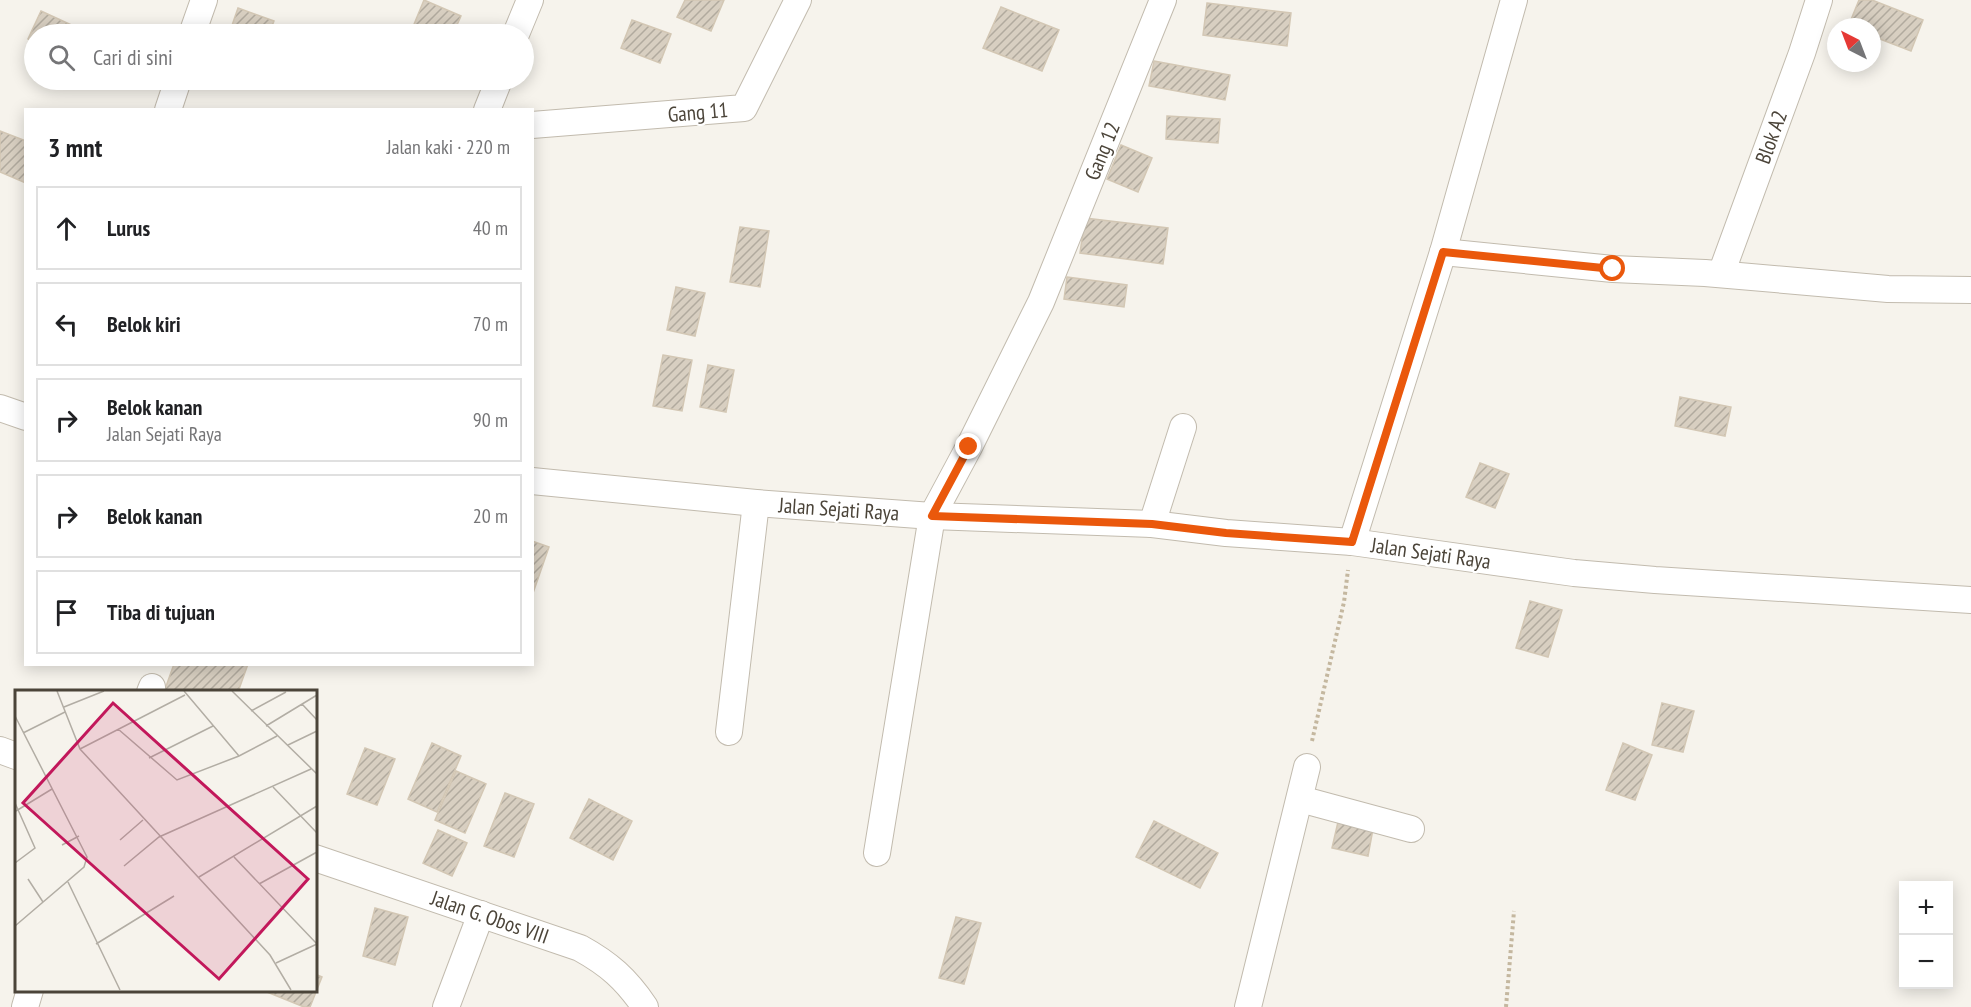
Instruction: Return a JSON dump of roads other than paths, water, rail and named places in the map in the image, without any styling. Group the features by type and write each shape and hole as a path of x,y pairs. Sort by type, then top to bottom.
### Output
{"street":[{"path":"196,24 204,0"},
{"path":"520,24 530,0"},
{"name":"Gang 11","path":"534,125 744,108 798,0"},
{"name":"Gang 12","path":"877,853 932,516 1041,302 1163,0"},
{"path":"1352,542 1443,252 1514,0"},
{"name":"Blok A2","path":"1721,274 1819,0"},
{"path":"169,108 175,90"},
{"path":"488,108 495,90"},
{"path":"1443,252 1613,269 1721,274 1888,289 1971,290"},
{"path":"0,408 24,416"},
{"path":"1152,524 1183,427"},
{"name":"Jalan Sejati Raya","path":"534,481 756,503 932,516 1152,524 1226,533 1352,542 1574,573 1971,600"},
{"path":"729,732 756,503"},
{"path":"0,750 15,756"},
{"path":"1248,1007 1306,767"},
{"path":"1300,799 1411,830"},
{"name":"Jalan G. Obos VIII","path":"316,858 580,948 615,970 633,989 645,1007"},
{"path":"446,1007 481,914"},
{"path":"25,1007 29,992"}]}
